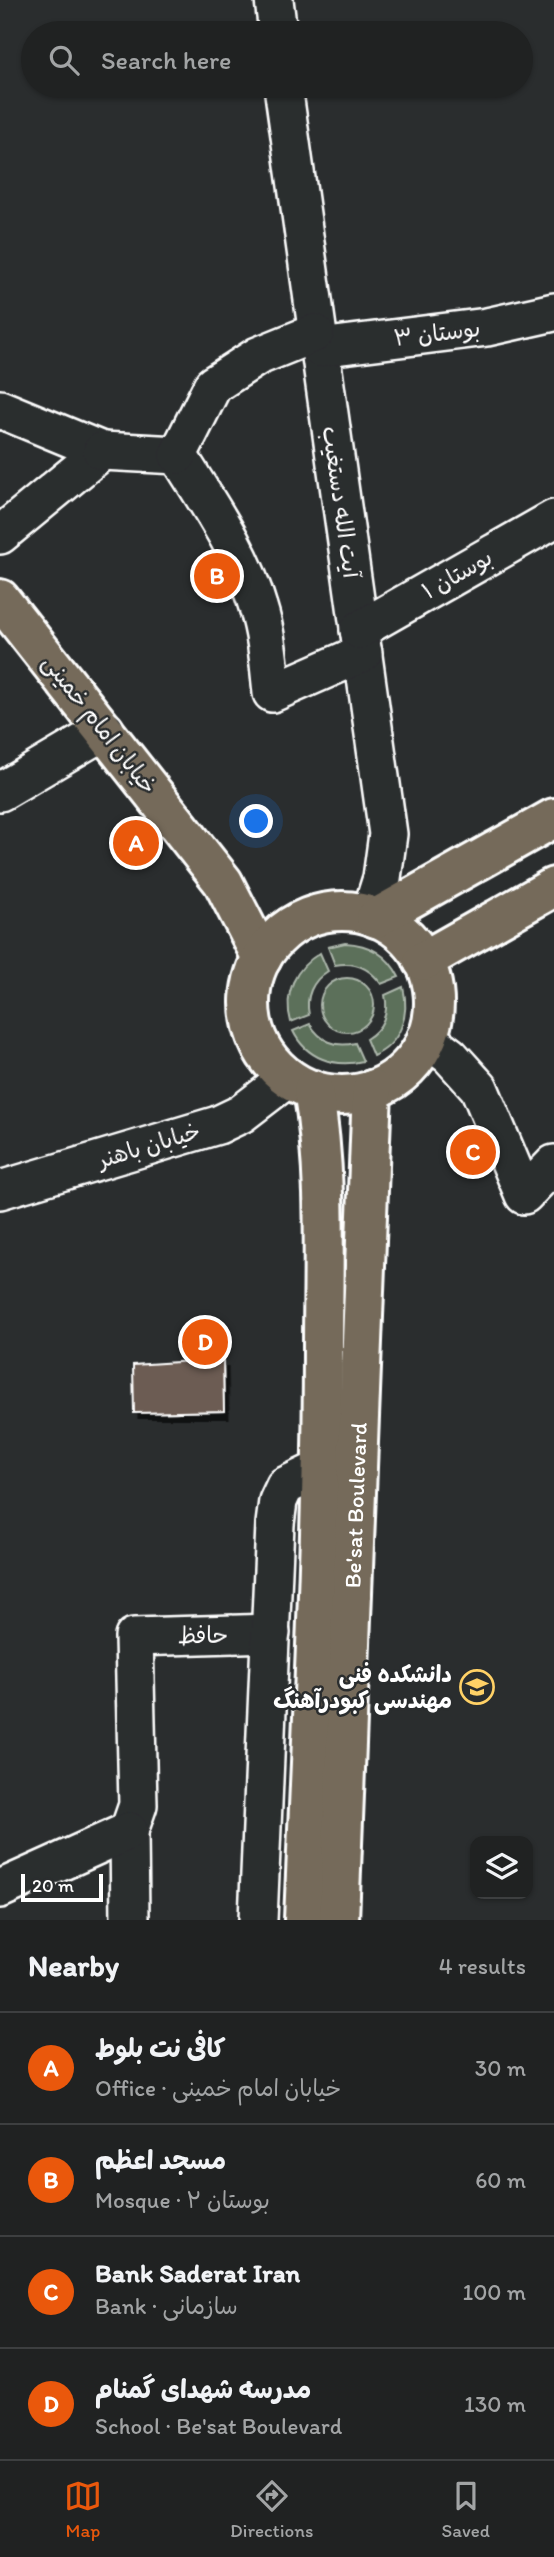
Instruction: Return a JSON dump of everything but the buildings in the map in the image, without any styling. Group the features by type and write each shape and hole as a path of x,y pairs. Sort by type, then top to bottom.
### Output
{"main road":[{"name":"خیابان امام خمینی","path":"0,599 223,882 262,958"},
{"path":"373,917 554,818"},
{"path":"424,961 554,887"},
{"path":"341,911 373,917 404,935 424,961 433,1003 426,1038 415,1058 399,1075 372,1090 336,1095 300,1084 270,1061 253,1026 252,984 262,958 278,937 311,916 341,911"},
{"name":"Be'sat Boulevard","path":"300,1084 320,1128 323,1188 323,1468 304,1920"},
{"name":"Be'sat Boulevard","path":"339,1920 372,1090"}],"street":[{"path":"274,0 277,21"},
{"name":"آیت الله دستغیب","path":"285,98 388,834 383,878 373,917"},
{"name":"بوستان ۳","path":"178,455 213,386 258,356 317,340 487,327 554,313"},
{"path":"0,410 102,451 178,455"},
{"path":"0,535 102,451"},
{"name":"بوستان ۱","path":"178,455 226,532 247,574 262,621 272,692 361,641 554,519"},
{"path":"0,792 105,730"},
{"path":"426,1038 450,1056 479,1088 524,1195 554,1164"},
{"name":"خیابان باهنر","path":"0,1190 218,1125 300,1084"},
{"path":"258,1920 273,1545 278,1502 290,1481 323,1468"},
{"name":"حافظ","path":"129,1831 138,1805 134,1637 271,1633"},
{"path":"0,1889 129,1831 130,1920"}],"green space":[{"path":"345,943 377,952 395,969 399,977 381,984 361,967 335,965 328,947"},
{"path":"320,953 328,971 311,990 309,1015 291,1022 289,1001 293,982 304,966"},
{"path":"352,978 362,982 370,990 374,1005 370,1020 362,1028 342,1032 332,1028 324,1020 320,1000 324,990 332,982"},
{"path":"403,987 405,1008 401,1028 383,1051 373,1056 366,1039 381,1025 386,1008 385,995"},
{"path":"310,1024 329,1042 341,1045 355,1043 363,1061 332,1062 313,1054 293,1031"}],"place":[{"name":"مسجد اعظم","path":"217,576"},
{"name":"کافی نت بلوط","path":"136,843"},
{"name":"Bank Saderat Iran","path":"473,1152"},
{"name":"مدرسه شهدای گمنام","path":"205,1342"},
{"name":"دانشکده فنی مهندسی کبودرآهنگ","path":"477,1687"}]}
